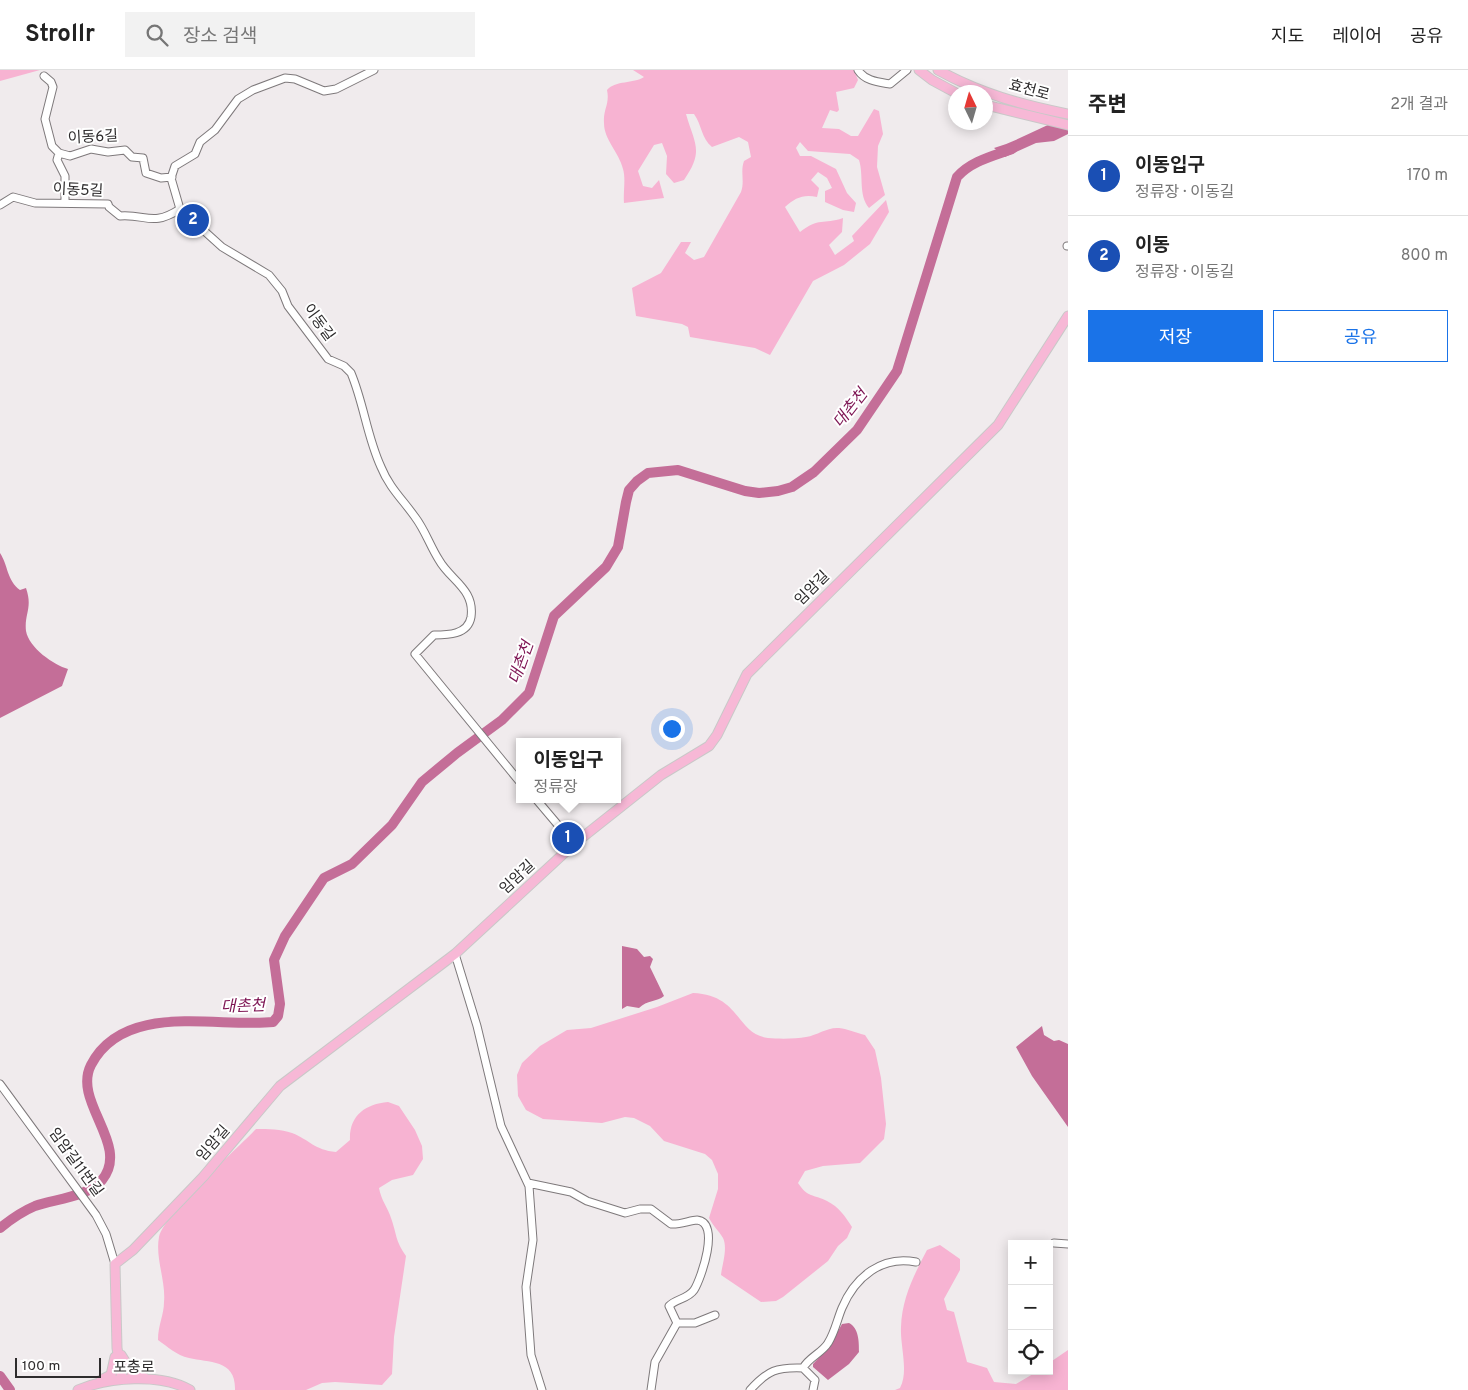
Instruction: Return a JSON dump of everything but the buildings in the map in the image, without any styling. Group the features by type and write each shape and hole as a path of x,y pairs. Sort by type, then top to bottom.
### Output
{"main road":[{"path":"918,70 948,89"},
{"name":"효천로","path":"938,70 976,89 1011,101 1064,113"},
{"name":"효천로","path":"993,106 1038,119 1068,125"},
{"name":"임암길","path":"115,1264 133,1250 203,1177 280,1086 455,954 574,844 661,775 709,746 717,736 747,674 998,425 1068,316"},
{"path":"115,1264 117,1348 122,1379"},
{"path":"117,1348 126,1365 148,1380"},
{"path":"99,1383 113,1371 117,1348"},
{"name":"포충로","path":"78,1390 99,1383 122,1379 148,1380 184,1386 190,1390"}],"street":[{"path":"180,209 172,170 175,166 196,154 200,142 215,130 238,99 253,90 285,78 295,79 324,91 336,89 374,70"},
{"path":"858,70 861,75 873,81 890,84 907,70"},
{"path":"44,76 51,82 53,93 45,119 52,146 59,153 57,160 65,176 65,202"},
{"name":"이동6길","path":"59,153 70,156 91,149 108,152 125,150 132,157 143,158 146,173 161,178 172,177"},
{"name":"이동5길","path":"0,205 13,197 35,203 108,204 120,216 131,215 148,220 165,218 180,209"},
{"name":"이동길","path":"180,209 222,247 269,275 282,292 288,306 328,359 344,366 351,373 382,470 395,494 415,516 438,560 464,588 470,604 471,618 465,629 453,634 434,635 415,654 516,777"},
{"path":"539,803 574,844"},
{"path":"455,954 480,1035 501,1126 528,1183 533,1240 526,1287 531,1355 542,1390"},
{"name":"임암길11번길","path":"0,1084 90,1207 106,1234 115,1264"},
{"path":"528,1183 571,1192 587,1201 625,1213 640,1209 651,1209 671,1224 698,1220 703,1223 708,1230 711,1240 699,1279 691,1293 669,1306 677,1322"},
{"path":"1054,1243 1068,1244"},
{"path":"750,1390 774,1370 803,1368 827,1344 839,1322 841,1310 848,1296 872,1268 902,1259 916,1262"},
{"path":"677,1322 695,1323 715,1315"},
{"path":"651,1390 655,1362 677,1322"},
{"path":"803,1368 815,1380 813,1390"}],"shaded area":[{"path":"0,70 40,70 0,81"},
{"path":"633,70 854,70 858,80 854,88 836,92 839,110 837,112 830,110 822,128 839,129 851,136 858,136 874,109 879,111 883,134 878,146 877,167 885,195 869,208 862,191 859,160 850,154 808,151 800,142 796,148 800,156 811,156 836,169 847,193 856,203 854,212 843,210 825,202 825,191 832,188 827,178 818,172 811,180 819,188 817,197 799,198 785,207 800,232 812,224 843,218 842,232 829,245 835,255 854,241 852,236 886,200 889,212 870,244 844,265 813,281 770,355 755,348 690,337 688,327 682,324 636,316 632,288 661,273 681,242 691,242 685,253 694,260 704,257 741,192 744,161 751,157 748,142 739,137 712,147 706,140 694,114 686,114 695,141 696,155 684,180 674,183 666,174 667,156 662,143 654,145 638,171 643,186 652,188 659,180 664,198 624,203 623,169 606,135 604,118 608,99 607,90 620,83 635,81 644,77"},
{"path":"1068,116 1068,134 1054,141 1036,143 1005,157 994,148 1013,141"},
{"path":"0,553 10,578 20,590 26,588 29,606 26,631 32,644 43,655 56,664 68,669 62,686 0,718"},
{"path":"622,946 637,949 644,957 650,956 653,959 650,967 664,996 639,1008 627,1006 622,1009"},
{"path":"693,993 709,995 720,1000 750,1030 758,1035 768,1038 787,1039 810,1036 839,1028 865,1035 875,1050 881,1078 886,1124 884,1139 860,1163 823,1166 805,1171 798,1183 808,1193 835,1206 852,1227 847,1238 838,1246 828,1261 776,1301 761,1302 721,1275 725,1251 724,1242 709,1218 718,1189 718,1174 712,1160 705,1154 664,1141 650,1126 634,1118 625,1117 602,1123 543,1119 526,1110 518,1096 517,1075 522,1063 540,1046 567,1030 591,1028 657,1007"},
{"path":"1042,1026 1044,1035 1054,1041 1059,1040 1068,1044 1068,1127 1032,1076 1016,1047"},
{"path":"388,1102 399,1106 415,1130 422,1146 423,1159 413,1175 392,1180 379,1188 390,1214 398,1241 406,1256 394,1337 392,1374 382,1385 335,1382 322,1383 306,1390 235,1390 231,1373 220,1364 184,1357 158,1340 164,1307 164,1286 158,1253 159,1237 164,1226 174,1213 202,1182 256,1129 288,1132 322,1149 336,1152 350,1140 352,1124 360,1113 372,1105"},
{"path":"940,1245 960,1259 960,1270 944,1299 947,1310 954,1312 967,1362 987,1368 994,1382 1016,1384 1031,1375 1053,1375 1053,1360 1068,1350 1068,1390 895,1390 900,1388 904,1374 901,1327 906,1296 927,1250"},
{"path":"849,1323 857,1332 859,1352 849,1364 828,1380 813,1367 813,1364 829,1347 842,1324"}],"waterway":[{"name":"대촌천","path":"0,1228 30,1208 80,1194 96,1186 102,1180 109,1167 110,1152 89,1094 87,1079 91,1065 106,1045 125,1032 148,1025 200,1021 273,1022 278,1016 280,1004 274,960 285,936 324,878 352,864 392,825 422,782 502,720 529,693 554,616 606,567 618,547 629,490 637,481 648,473 678,470 745,491 759,493 778,491 792,487 814,472 857,430 897,371 957,177 976,163 1012,149"},
{"name":"대촌천","path":"0,1376 10,1390"}],"place":[{"name":"이동","path":"193,220"},
{"name":"이동입구","path":"568,838"}]}
